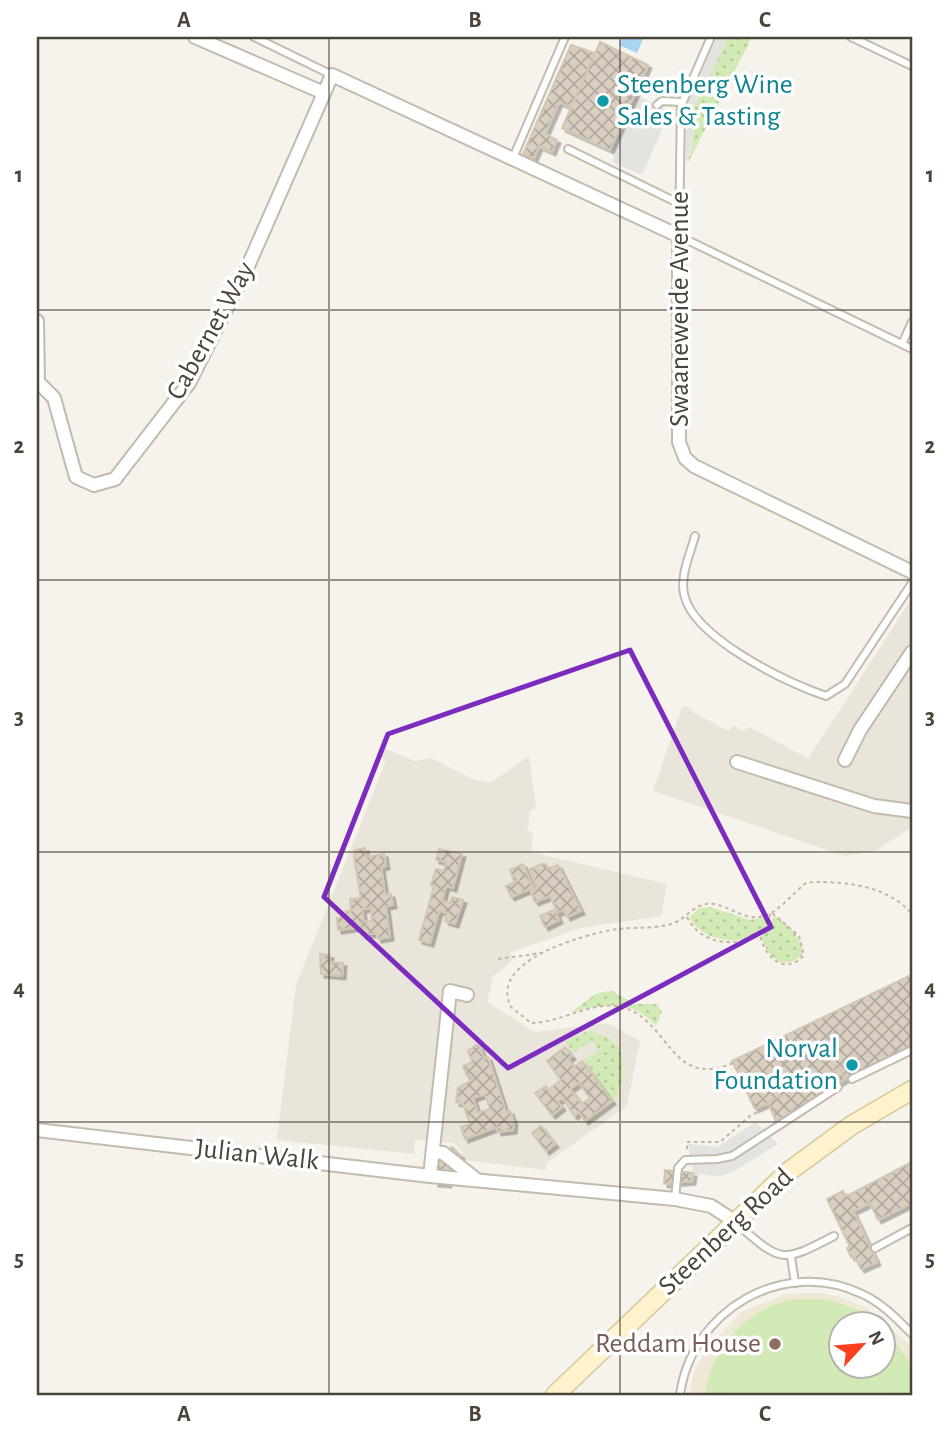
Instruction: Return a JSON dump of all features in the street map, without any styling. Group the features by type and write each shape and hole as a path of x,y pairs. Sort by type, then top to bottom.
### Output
{"main road":[{"name":"Steenberg Road","path":"555,1395 734,1221 821,1146 912,1090"}],"street":[{"path":"195,37 324,93"},
{"path":"332,75 679,236"},
{"name":"Cabernet Way","path":"37,382 54,398 76,477 94,485 115,479 195,371 248,267 332,75"},
{"name":"Swaaneweide Avenue","path":"679,236 679,442 685,458 694,466 912,572"},
{"path":"37,321 37,382"},
{"path":"845,760 909,648"},
{"path":"737,762 862,803 891,811 912,811"},
{"path":"430,1176 450,991 467,995"},
{"name":"Julian Walk","path":"37,1130 430,1176 675,1199 711,1206 734,1221"},
{"path":"434,1152 443,1153 477,1181"}],"lane":[{"path":"254,37 332,75"},
{"path":"513,158 565,37"},
{"name":"Swaaneweide Avenue","path":"679,236 682,102 711,37"},
{"path":"851,37 912,66"},
{"path":"659,103 682,102"},
{"path":"568,149 680,204"},
{"path":"679,236 912,349"},
{"path":"902,344 912,322"},
{"path":"695,536 682,584 684,597 693,616 708,632 753,661 826,696 845,684 912,583"},
{"path":"852,1079 912,1050"},
{"path":"675,1199 678,1168 685,1160 732,1156 838,1087"},
{"path":"734,1221 776,1255 790,1257 834,1236"},
{"path":"875,1248 912,1228"},
{"path":"790,1257 795,1283"},
{"path":"680,1395 687,1364 701,1337 713,1323 755,1293 795,1283 821,1283 862,1294 885,1308 912,1334"}],"path":[{"path":"639,86 661,96 659,103"},
{"path":"733,1063 704,1069 682,1062 647,1020 620,1007 596,1008 538,1023 524,1019 508,1001 508,986 518,969 544,953 586,936 672,924 704,904 713,904 744,916 762,917 781,905 806,883 822,882 883,892 895,896 912,914"},
{"path":"687,916 699,933 713,941 728,942 760,935 769,927 771,912"},
{"path":"760,935 765,953 776,962 792,963 804,955 799,936 771,912"},
{"path":"498,959 544,953"},
{"path":"682,1153 687,1150 687,1142 720,1142 750,1116 769,1106"}],"highlighted area":[{"path":"630,650 771,927 508,1068 324,897 388,734"}],"shaded area":[{"path":"717,37 728,37 694,108 693,143 686,164 685,109"},
{"path":"635,95 670,111 642,175 612,162 615,154 610,150"},
{"path":"912,598 912,827 875,851 845,856 653,791 682,707 688,706 694,713 729,731 733,725 743,731 750,727 808,759"},
{"path":"381,747 415,761 431,758 472,779 490,783 529,756 536,809 531,810 527,831 533,832 531,852 667,884 661,916 581,928 511,952 512,961 493,977 487,1002 535,1032 607,1023 640,1041 627,1106 546,1163 546,1170 463,1160 463,1153 454,1143 415,1140 414,1154 277,1140 296,985 386,761 377,754"},
{"path":"756,1122 778,1144 731,1173 719,1176 694,1174 688,1144 717,1147"},
{"name":"Reddam House","path":"820,1293 840,1297 867,1308 869,1310 827,1310 827,1380 897,1380 897,1334 912,1347 912,1395 689,1395 694,1372 706,1349 741,1312 785,1294"}],"green space":[{"path":"728,37 752,37 687,165 693,143 694,108"},
{"path":"710,907 750,920 768,917 766,927 748,939 721,939 708,935 689,917 700,908"},
{"path":"774,915 794,932 801,943 802,955 795,960 782,962 767,950 761,936 768,931"},
{"path":"612,991 635,1004 657,1004 662,1012 656,1026 646,1017 626,1007 595,1007 571,1012 597,993"},
{"path":"589,1031 609,1038 620,1049 622,1076 619,1090 612,1101 585,1060 599,1050 592,1040 574,1053 565,1041"},
{"name":"Reddam House","path":"799,1299 828,1299 858,1310 827,1310 827,1380 897,1380 897,1345 909,1361 912,1395 705,1395 714,1362 732,1334 757,1313 773,1305"}],"water":[{"path":"623,37 643,39 637,53 619,45"}],"building":[{"name":"Steenberg Wine Sales & Tasting","path":"600,42 648,65 610,150 562,128"},
{"path":"571,45 595,53 571,107 559,102 545,134 557,140 552,152 539,146 534,158 523,154"},
{"path":"365,848 366,857 384,854 386,866 381,867 385,894 391,894 393,905 386,906 390,937 378,939 377,933 362,935 361,927 338,930 337,918 347,916 346,911 351,911 350,899 361,898 355,850","holes":["371,908 372,921 364,922 362,909"]},
{"path":"439,849 462,854 453,888 446,886 442,901 450,903 452,897 463,900 455,924 445,921 447,913 439,911 430,943 419,940 436,869 444,871 446,862 436,860"},
{"path":"523,864 534,890 538,888 530,869 542,864 546,864 548,869 558,865 581,911 567,917 564,910 556,913 559,920 545,927 540,916 556,909 550,896 535,902 530,889 511,897 506,886 520,880 514,881 510,870"},
{"path":"320,954 330,955 329,962 343,963 342,976 321,974"},
{"path":"911,975 912,1047 845,1079 840,1068 755,1109 732,1061"},
{"path":"476,1045 480,1047 484,1058 488,1057 506,1112 510,1111 514,1122 513,1130 498,1132 497,1127 465,1139 461,1127 470,1124 463,1104 456,1102 458,1088 472,1080 463,1066 472,1062 468,1051","holes":["485,1094 490,1109 478,1113 473,1098"]},
{"path":"565,1047 572,1056 568,1059 574,1067 582,1061 612,1101 585,1121 579,1112 574,1116 563,1098 557,1101 562,1107 552,1115 535,1093 546,1086 548,1090 561,1080 547,1061","holes":["579,1083 590,1098 582,1104 570,1089"]},
{"path":"840,1068 845,1079 777,1124 768,1102"},
{"path":"541,1126 555,1144 546,1151 532,1133"},
{"path":"452,1147 461,1156 450,1167 448,1184 435,1183 438,1161"},
{"path":"912,1162 912,1203 878,1220 870,1203 853,1211 877,1262 861,1269 854,1256 851,1257 847,1248 850,1247 827,1199 843,1191 845,1197"},
{"path":"665,1170 693,1173 692,1181 664,1184"}],"place":[{"name":"Steenberg Wine Sales & Tasting","path":"603,101"},
{"name":"Norval Foundation","path":"852,1065"},
{"name":"Reddam House","path":"775,1344"}]}
